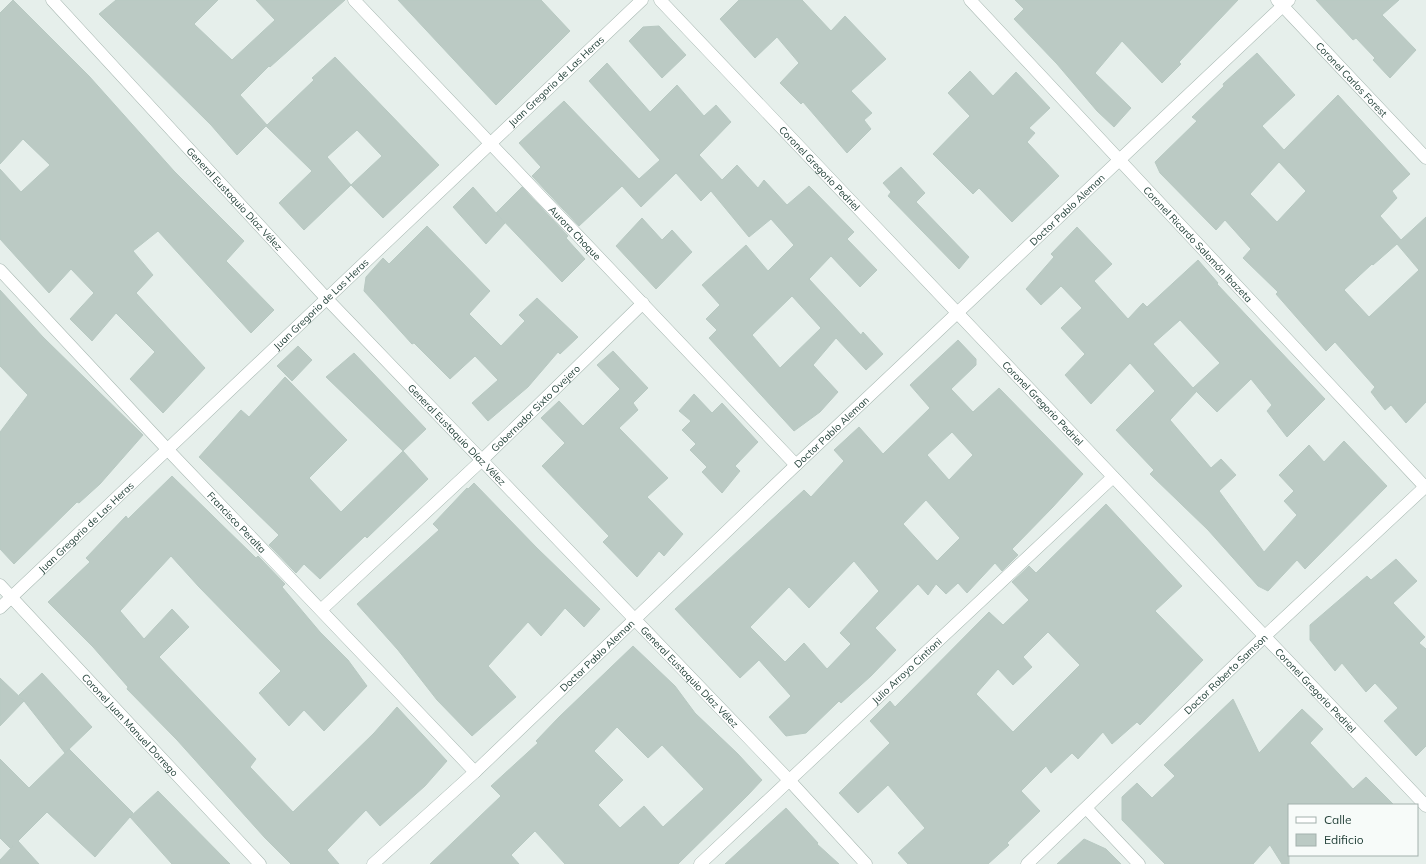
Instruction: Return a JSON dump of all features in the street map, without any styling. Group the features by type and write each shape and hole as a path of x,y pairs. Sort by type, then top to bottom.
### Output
{"street":[{"name":"General Eustaquio Díaz Vélez","path":"52,0 327,299 789,780 866,864"},
{"name":"Aurora Choque","path":"354,0 796,465"},
{"name":"Juan Gregorio de Las Heras","path":"0,608 327,299 489,143 642,0"},
{"name":"Coronel Gregorio Pedriel","path":"660,0 1426,806"},
{"name":"Coronel Ricardo Salomón Ibazeta","path":"970,0 1118,160 1426,487"},
{"name":"Doctor Pablo Aleman","path":"373,864 475,772 796,465 958,314 1283,2"},
{"name":"Coronel Carlos Forest","path":"1283,2 1426,158"},
{"name":"Francisco Peralta","path":"0,270 168,450 322,609 475,772"},
{"name":"Gobernador Sixto Ovejero","path":"322,609 481,461 643,303"},
{"name":"Julio Arroyo Cintioni","path":"700,864 1113,477"},
{"name":"Doctor Roberto Samson","path":"1027,864 1264,637 1426,487"},
{"name":"Coronel Juan Manuel Dorrego","path":"0,585 260,864"},
{"path":"1086,808 1139,864"}],"building":[{"path":"13,0 89,76 174,171 244,241 226,261 274,310 251,333 158,231 133,251 153,275 136,293 205,368 163,413 130,379 155,352 116,313 92,341 70,319 94,293 71,269 49,293 0,239 0,169 21,192 50,165 23,139 0,164 0,13"},
{"path":"116,0 218,0 194,24 232,60 275,20 256,0 345,0 270,67 269,66 240,95 267,125 314,80 312,78 335,57 439,165 383,218 351,185 304,230 279,203 312,171 266,126 237,155 211,125 99,14","holes":["357,130 382,156 351,185 327,157"]},
{"path":"398,0 541,0 570,31 496,105"},
{"path":"739,0 802,0 831,31 845,16 886,59 851,91 872,113 864,120 871,129 847,153 803,102 801,104 780,83 799,63 777,37 755,58 720,19"},
{"path":"1015,0 1238,0 1179,62 1181,64 1162,83 1122,41 1095,73 1131,108 1114,127 1097,111 1057,64 1014,19 1024,9"},
{"path":"1316,0 1399,0 1382,15 1416,50 1390,78 1373,60 1375,58 1356,38 1353,40"},
{"path":"659,26 686,55 662,78 629,41 643,27"},
{"path":"1257,53 1295,95 1262,126 1284,150 1338,95 1410,174 1392,191 1397,198 1380,216 1401,240 1426,217 1426,402 1406,423 1391,405 1385,410 1371,392 1375,387 1335,342 1326,351 1276,294 1278,292 1243,258 1251,249 1225,220 1216,230 1160,173 1155,162 1197,121 1192,117 1224,86 1223,84","holes":["1279,162 1306,191 1277,222 1250,194","1397,244 1419,270 1369,317 1344,290 1372,264 1373,265"]},
{"path":"607,63 650,112 677,85 704,116 716,105 731,122 699,155 722,180 737,165 758,188 764,180 787,205 809,186 854,232 847,239 877,270 860,287 831,256 809,279 861,335 863,332 883,354 866,370 836,338 813,365 838,392 820,412 794,431 709,338 717,330 706,319 720,305 702,285 746,245 768,271 794,245 771,219 749,237 711,191 701,201 676,173 641,207 622,186 579,226 532,176 541,167 519,143 564,101 639,179 660,160 589,81","holes":["792,296 821,328 780,368 752,335"]},
{"path":"970,71 993,96 1016,72 1050,108 1029,128 1035,133 1027,142 1059,176 1012,222 979,188 973,194 933,154 970,116 948,93"},
{"path":"901,167 925,193 916,202 969,257 959,269 888,196 891,192 883,183"},
{"path":"473,187 505,223 486,244 453,207"},
{"path":"522,187 568,236 566,238 585,259 562,282 496,213"},
{"path":"642,218 662,240 672,230 692,252 656,289 616,246"},
{"path":"427,226 490,291 469,314 501,346 525,321 519,315 537,298 578,337 560,354 558,352 528,387 488,421 472,403 498,380 475,356 450,379 414,343 412,344 364,291 366,277 383,258 389,264"},
{"path":"1077,227 1112,264 1094,281 1128,319 1143,303 1147,307 1198,260 1218,283 1217,284 1325,399 1287,437 1267,411 1272,405 1251,379 1217,412 1197,392 1170,420 1211,468 1221,459 1236,475 1219,491 1264,552 1297,515 1284,501 1294,491 1279,475 1309,445 1324,462 1344,441 1387,486 1305,569 1297,560 1268,591 1258,586 1208,530 1150,474 1154,470 1116,430 1155,391 1130,363 1091,404 1065,375 1085,354 1061,328 1082,308 1061,286 1041,305 1026,289 1054,257 1051,254","holes":["1180,320 1220,363 1193,388 1153,344"]},
{"path":"0,290 43,337 143,435 100,484 79,503 77,502 14,564 0,549 0,432 28,395 0,366"},
{"path":"958,340 976,359 976,365 951,389 973,412 999,388 1083,474 1012,549 1018,555 1002,571 995,563 967,593 958,583 946,594 936,584 928,595 918,584 875,628 896,650 871,676 841,703 839,701 806,733 786,736 769,717 791,696 759,660 740,678 675,609 804,490 811,497 844,461 834,450 859,427 883,454 930,408 910,385","holes":["952,432 973,455 949,480 927,455","926,500 960,538 937,561 903,524","854,561 879,591 840,633 851,644 827,669 804,643 785,662 750,627 789,587 809,608"]},
{"path":"298,346 312,360 292,381 277,366"},
{"path":"613,351 648,388 633,403 638,410 619,428 668,478 647,497 683,534 664,556 659,551 637,577 603,542 609,536 542,466 565,443 541,418 559,401 583,426 620,389 597,365"},
{"path":"354,353 426,429 403,451 326,377"},
{"path":"285,377 347,440 309,478 341,512 403,451 428,479 367,538 365,536 320,579 304,564 296,573 269,545 279,535 199,457 241,410 249,417"},
{"path":"694,394 712,413 722,403 758,442 735,466 740,471 722,493 702,472 707,467 690,450 696,444 682,430 691,421 679,411"},
{"path":"172,476 256,558 258,556 285,584 282,587 320,632 348,660 367,686 324,731 304,710 289,726 259,693 281,671 171,556 120,611 144,639 172,609 189,627 159,657 256,759 250,767 293,812 374,733 397,707 447,761 425,786 380,826 366,810 327,850 339,864 291,864 265,838 177,740 127,689 128,687 93,647 48,602 90,562 86,558 126,516 128,519"},
{"path":"474,483 537,548 600,609 584,627 565,608 541,636 528,622 488,666 516,697 472,736 437,700 398,650 357,604 439,530 433,524 467,488 468,489"},
{"path":"1106,504 1182,586 1155,611 1203,660 1140,725 1137,722 1112,744 1103,732 1078,759 1072,753 1051,773 1046,766 1021,791 1040,811 1007,843 1009,845 988,864 908,864 898,853 925,828 888,785 858,813 839,793 890,743 870,721 890,701 895,707 989,612 1003,625 1029,600 1012,582 1029,566 1036,573","holes":["1048,632 1080,665 1013,732 976,694 998,669 1013,685 1032,667 1023,657"]},
{"path":"1396,559 1417,581 1393,603 1425,637 1419,643 1426,649 1426,746 1416,756 1384,721 1398,708 1375,683 1366,692 1342,663 1335,671 1310,640 1310,625 1367,576 1371,580"},
{"path":"633,646 675,686 695,713 738,754 762,780 678,864 565,864 535,831 511,855 519,864 430,864 501,796 491,786 538,743 536,741","holes":["617,727 648,758 662,745 704,789 663,827 644,806 620,828 598,805 623,780 594,751"]},
{"path":"42,673 92,727 65,753 19,695"},
{"path":"0,678 24,701 0,726"},
{"path":"1233,699 1259,753 1302,709 1323,729 1310,743 1353,789 1366,777 1393,804 1288,804 1289,864 1282,864 1270,845 1253,864 1165,864 1122,820 1122,797 1137,783 1152,798 1175,776 1164,765"},
{"path":"69,749 133,813 95,857 47,812 18,841 39,864 0,864 0,860 13,846 10,848 0,838 0,759 29,788"},
{"path":"158,791 230,864 172,864 130,817"},
{"path":"786,808 818,843 817,844 839,864 725,864"},
{"path":"1084,839 1106,849 1121,864 1057,864"}]}
